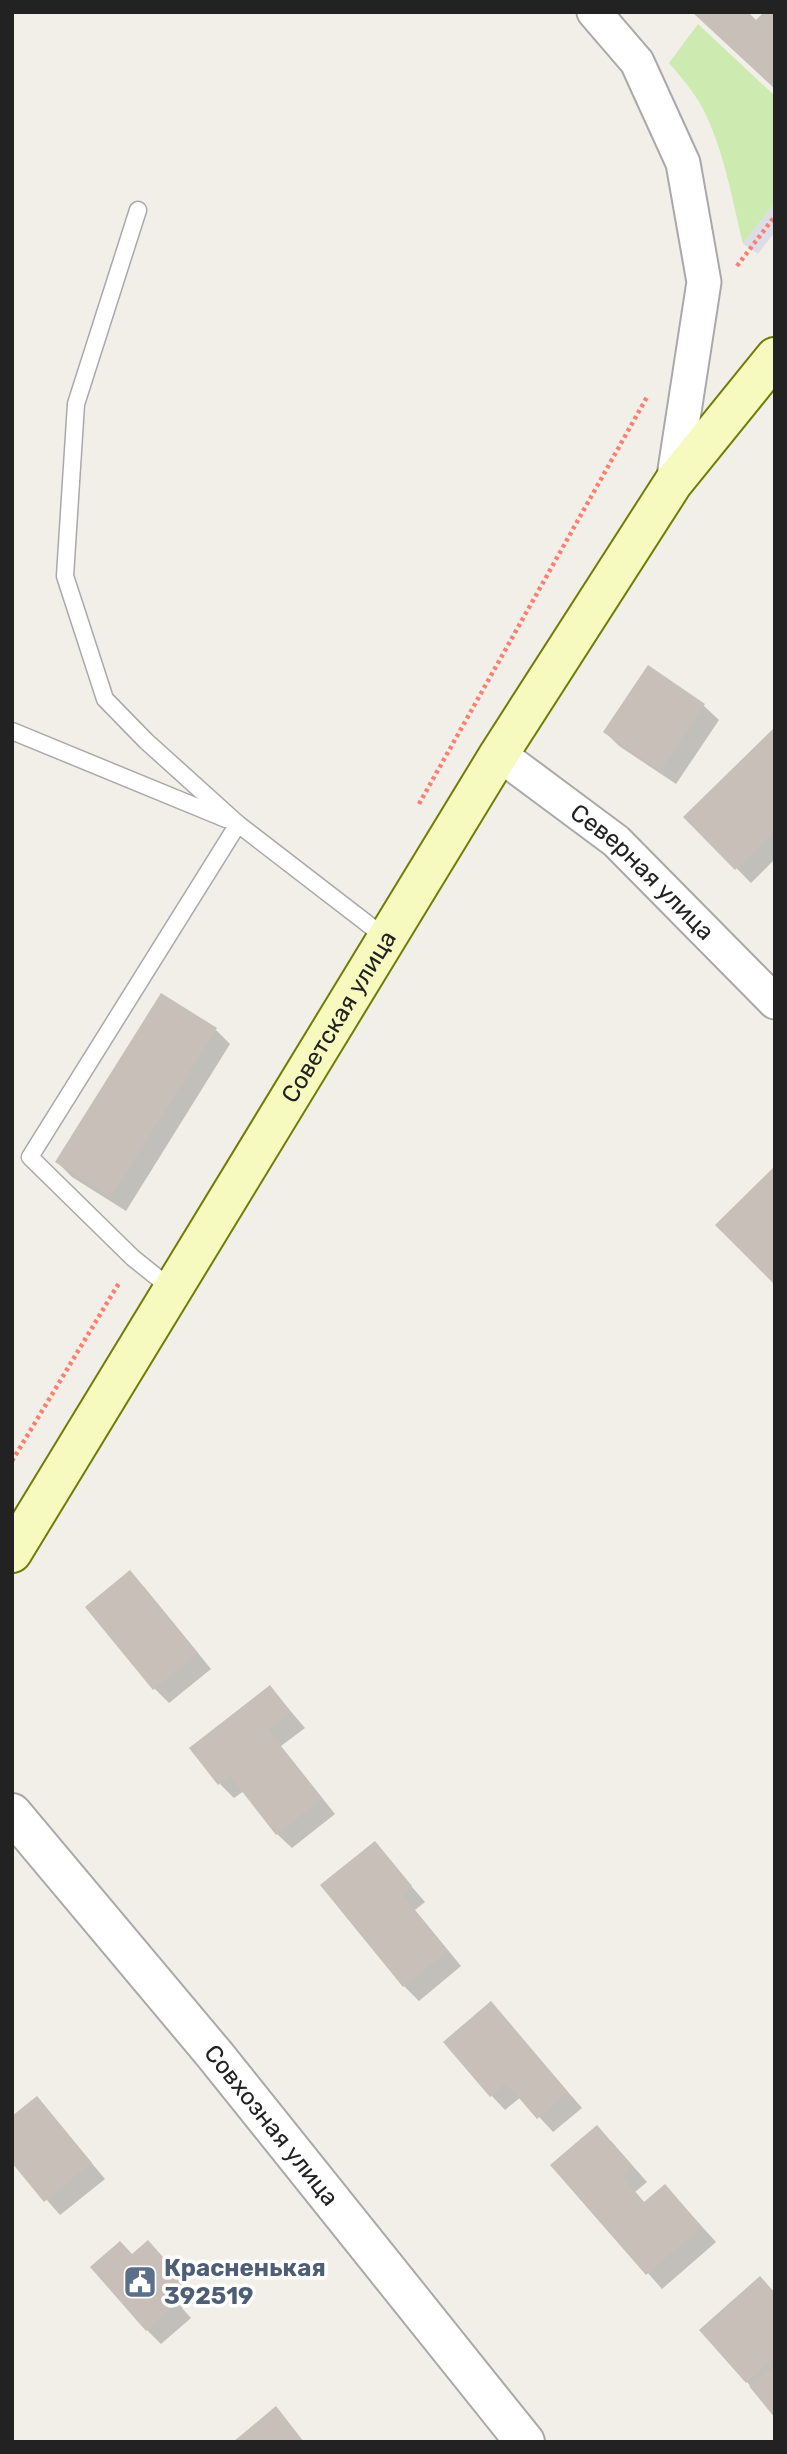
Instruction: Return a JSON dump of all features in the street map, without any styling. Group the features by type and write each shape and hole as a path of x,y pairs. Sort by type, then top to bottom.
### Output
{"main road":[{"name":"Советская улица","path":"19,1530 173,1290 499,754 673,483 775,357"}],"street":[{"path":"594,12 637,62 683,163 704,282 673,483"},
{"name":"Северная улица","path":"499,754 616,841 775,1002"},
{"name":"Совхозная улица","path":"12,1813 215,2055 525,2442"}],"lane":[{"path":"138,210 76,404 65,576 104,699 238,824 387,938"},
{"path":"12,730 238,824"},
{"path":"173,1290 134,1258 30,1157 238,824"}],"path":[{"path":"735,268 775,216"},
{"path":"417,807 654,386"},
{"path":"12,1461 134,1258"}],"green space":[{"path":"698,24 775,96 775,203 743,244 727,174 710,123 695,95 669,63"}],"shaded area":[{"path":"775,203 775,232 758,254 743,244"}],"building":[{"path":"692,12 748,12 756,20 764,12 775,12 775,89"},
{"path":"648,665 705,704 660,771 603,732"},
{"path":"775,727 775,830 735,870 683,817"},
{"path":"161,993 217,1028 111,1197 55,1162"},
{"path":"773,1168 775,1170 775,1285 715,1225"},
{"path":"130,1570 198,1653 153,1690 85,1607"},
{"path":"270,1685 291,1712 268,1730 322,1799 276,1835 230,1776 218,1785 189,1748"},
{"path":"375,1841 412,1886 402,1895 448,1951 403,1987 320,1885"},
{"path":"491,2001 568,2092 537,2119 506,2083 490,2097 443,2042"},
{"path":"37,2096 92,2163 44,2202 12,2163 12,2116"},
{"path":"597,2125 633,2167 622,2176 644,2202 665,2184 702,2227 646,2275 550,2165"},
{"path":"148,2240 183,2280 169,2292 178,2302 146,2331 90,2267 120,2241 132,2254"},
{"path":"760,2276 775,2293 775,2357 746,2383 699,2330"},
{"path":"775,2366 775,2418 749,2386"},
{"path":"276,2406 304,2442 233,2442"}],"place":[{"name":"Красненькая 392519","path":"140,2282"}]}
